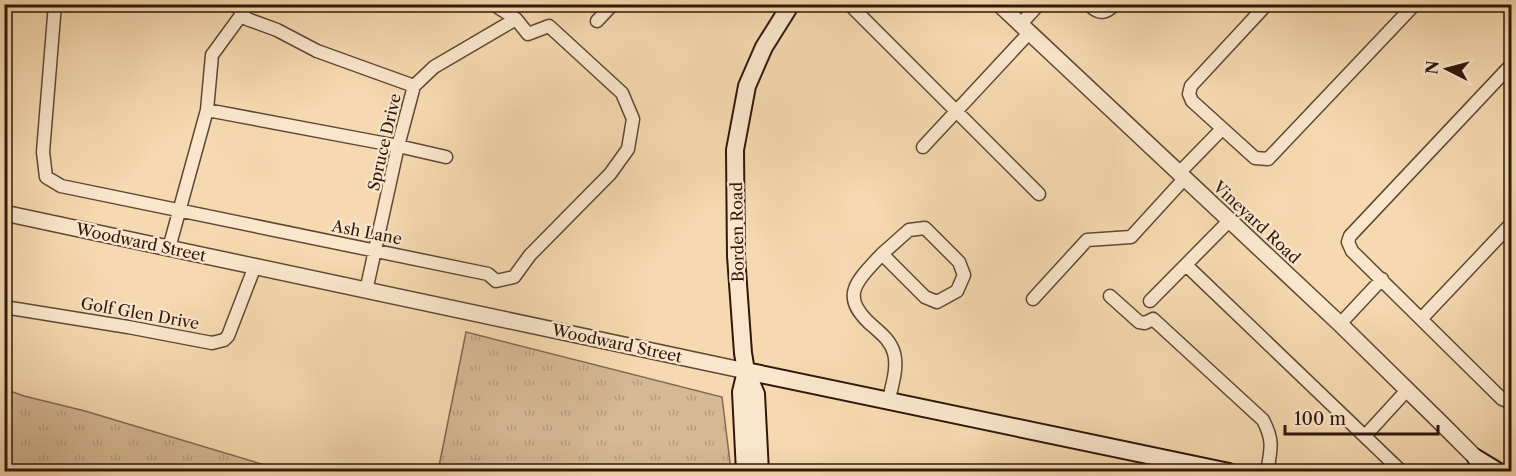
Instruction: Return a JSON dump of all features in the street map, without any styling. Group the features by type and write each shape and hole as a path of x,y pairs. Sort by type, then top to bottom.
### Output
{"main road":[{"name":"Borden Road","path":"745,471 741,392 746,370 736,256 735,150 747,86 764,47 791,4"},
{"name":"Woodward Street","path":"746,370 1229,471"},
{"path":"746,370 756,394 760,471"},
{"path":"1480,465 1499,471"}],"street":[{"name":"Ash Lane","path":"55,4 43,152 46,177 61,186 488,274 496,281 514,276 530,255 610,174 628,149 633,119 622,93 549,26 528,34 516,19"},
{"path":"493,4 516,19"},
{"path":"597,21 613,4"},
{"path":"849,4 1039,194"},
{"name":"Vineyard Road","path":"999,4 1408,388 1480,465"},
{"path":"923,147 956,112 1024,29 1039,4"},
{"path":"1088,4 1096,12 1103,13 1115,4"},
{"path":"1267,4 1191,86 1189,94 1192,101 1255,158 1268,159 1415,4"},
{"path":"169,248 207,110 212,55 241,8 247,19 277,30 317,51 414,86"},
{"name":"Spruce Drive","path":"366,291 398,146 414,86 434,67 516,19"},
{"path":"1512,64 1355,230 1348,242 1352,251 1502,399 1512,403"},
{"path":"207,110 398,146 446,158"},
{"path":"1034,299 1087,240 1131,237 1222,129"},
{"name":"Woodward Street","path":"4,213 746,370"},
{"path":"1150,301 1229,221"},
{"path":"1422,318 1512,223"},
{"path":"882,254 925,297 937,302 957,291 964,275 959,262 925,228 909,230 882,254 859,278 854,288 857,310 860,316 887,339 894,351 896,365 889,399"},
{"path":"1186,265 1402,471"},
{"name":"Golf Glen Drive","path":"4,307 212,343 224,340 228,336 255,266"},
{"path":"1341,324 1382,279"},
{"path":"1110,296 1139,322 1145,323 1153,319 1263,420 1271,435 1272,444 1267,471"},
{"path":"1365,436 1408,388"}],"green space":[{"path":"466,332 722,397 731,471 438,471"},
{"path":"4,389 85,411 285,471 5,471"}]}
